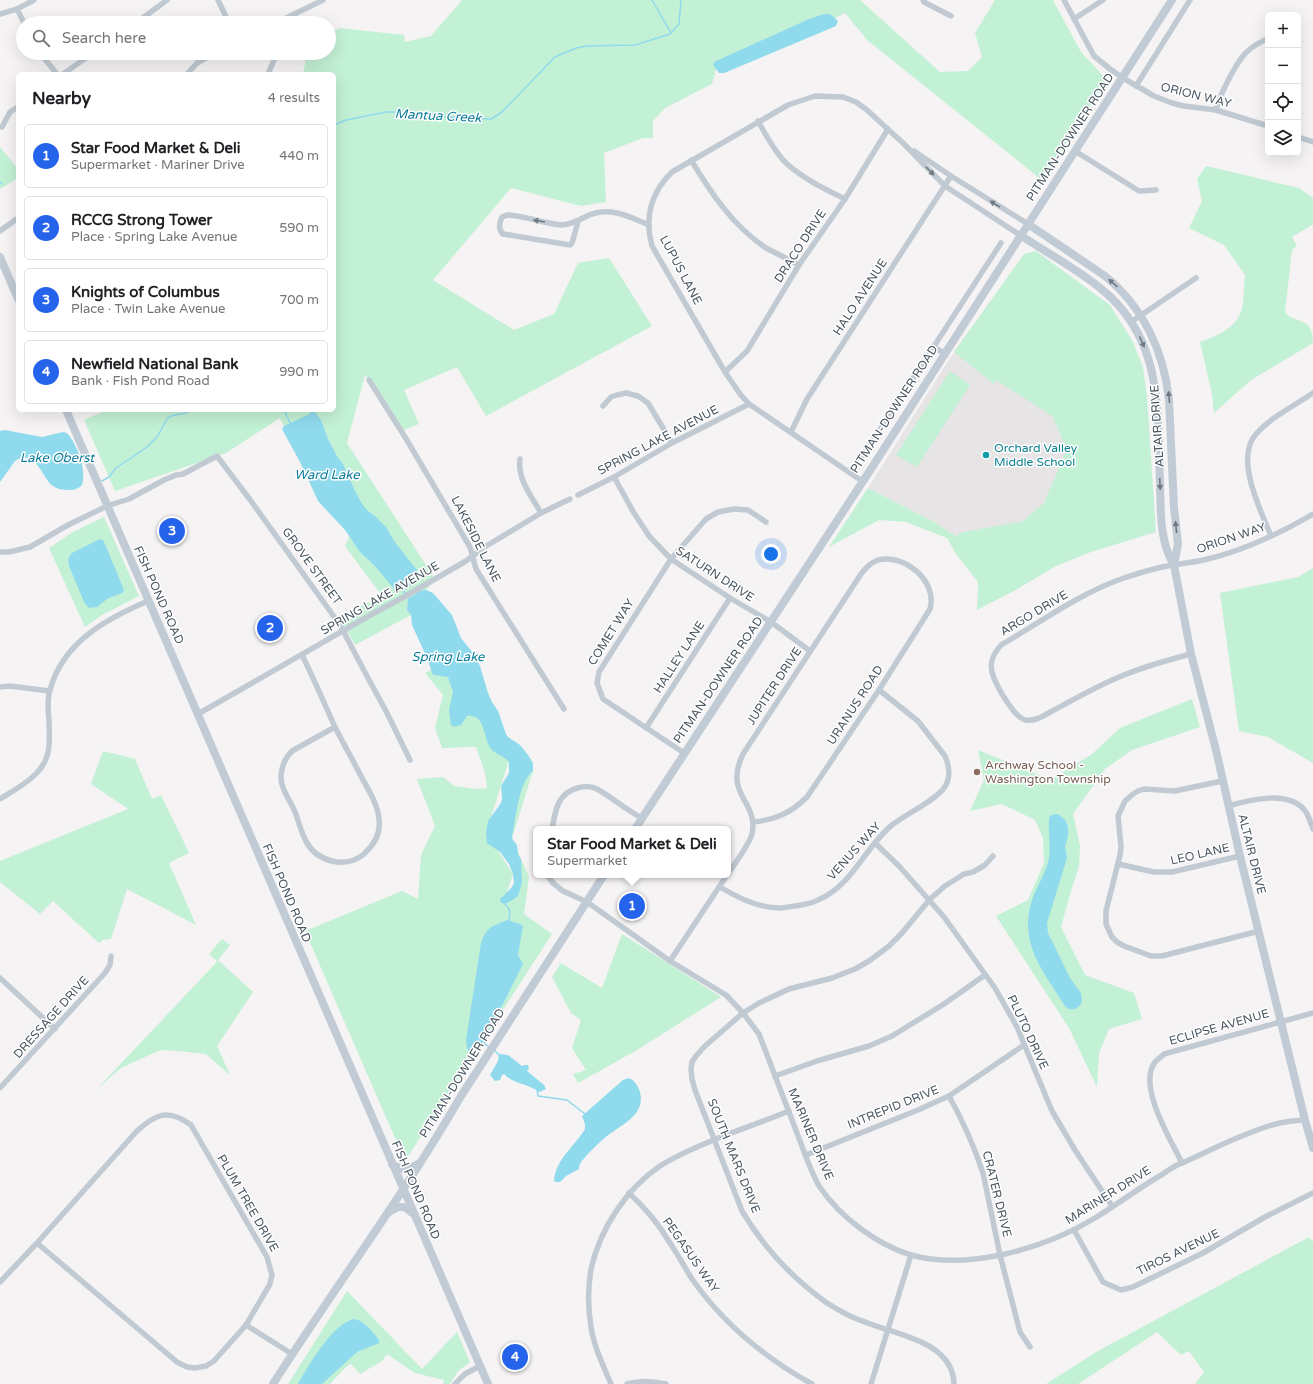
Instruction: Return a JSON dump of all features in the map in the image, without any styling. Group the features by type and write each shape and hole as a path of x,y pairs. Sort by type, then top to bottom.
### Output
{"street":[{"path":"0,14 17,9 34,0"},
{"path":"145,16 167,0"},
{"path":"218,0 226,16"},
{"path":"290,16 323,0"},
{"path":"923,0 924,2 951,16"},
{"name":"ORION WAY","path":"1064,0 1094,56 1123,78 1154,96 1172,103 1216,110 1265,125"},
{"path":"1074,19 1103,0"},
{"name":"PITMAN-DOWNER ROAD","path":"637,826 771,622 1172,0"},
{"path":"1136,86 1190,0"},
{"path":"17,9 20,16"},
{"path":"1216,110 1222,92 1241,60 1248,50 1265,40"},
{"path":"46,60 55,72"},
{"path":"66,72 83,60"},
{"path":"189,72 197,63 202,60"},
{"path":"269,72 273,60"},
{"name":"LUPUS LANE","path":"862,481 749,404 740,394 725,372 652,246 649,225 651,204 660,185 672,172 691,160 782,108 815,96 843,97 856,102 888,129 944,186 1020,235"},
{"path":"2,127 10,112 16,108"},
{"path":"758,121 781,157 790,167 808,179 845,199"},
{"name":"DRACO DRIVE","path":"725,372 747,351 799,265 845,199 888,129"},
{"path":"1301,138 1313,142"},
{"name":"LUPUS LANE","path":"903,143 951,176 1028,224"},
{"path":"1075,151 1139,191 1156,190"},
{"path":"691,160 721,206 735,222 768,249 799,265"},
{"name":"HALO AVENUE","path":"791,432 807,400 951,176"},
{"path":"578,222 572,243 570,245 503,234 499,226 502,217 506,215 562,225 578,222 588,216 612,212 625,214 649,225"},
{"path":"0,231 16,219"},
{"name":"ALTAIR DRIVE","path":"1028,224 1117,285 1141,315 1157,346 1168,386 1174,508 1178,544 1174,565 1191,654 1216,750 1240,856 1313,1148"},
{"name":"ALTAIR DRIVE","path":"1020,235 1109,295 1131,322 1146,352 1155,386 1158,409 1164,542 1170,559 1174,565"},
{"path":"862,457 1001,243"},
{"path":"1056,258 1063,248"},
{"path":"0,257 16,294"},
{"path":"1131,322 1196,278"},
{"path":"933,347 944,353"},
{"name":"LAKESIDE LANE","path":"369,380 448,508 470,547 476,569 564,709"},
{"path":"603,406 611,397 617,395 626,393 638,396 648,403 672,443"},
{"path":"1271,536 1252,488 1248,460 1250,442 1269,422 1313,393"},
{"name":"SPRING LAKE AVENUE","path":"578,495 614,477 672,443 749,404"},
{"name":"FISH POND ROAD","path":"67,412 488,1384"},
{"name":"GROVE STREET","path":"107,506 129,499 164,480 183,474 217,456 344,630 387,712 410,760"},
{"path":"520,459 519,467 521,476 541,514"},
{"name":"SATURN DRIVE","path":"614,477 649,536 671,559 730,598 771,622 810,651"},
{"name":"SPRING LAKE AVENUE","path":"198,714 344,630 404,598 466,562 483,548 570,499"},
{"path":"0,552 9,552 30,547 68,525 107,506"},
{"name":"COMET WAY","path":"684,753 603,699 598,689 597,677 603,663 671,559 706,519 718,512 734,508 748,510 766,522"},
{"name":"ORION WAY","path":"1174,565 1188,564 1221,556 1257,543 1313,514"},
{"name":"JUPITER DRIVE","path":"753,822 749,807 738,789 736,774 738,764 810,651 861,574 869,565 876,561 893,559 898,560 916,572"},
{"name":"ARGO DRIVE","path":"1174,565 1117,580 1080,598 1002,645 992,658 992,670 996,682 1016,715 1027,721 1040,718 1124,675 1155,664 1191,654"},
{"name":"URANUS ROAD","path":"753,822 769,820 781,816 797,806 807,797 879,690 930,609 932,600 928,585 916,572"},
{"name":"HALLEY LANE","path":"646,728 730,598"},
{"path":"0,799 34,776 44,765 49,746 49,691 60,664 84,638 101,624 117,614 148,601"},
{"path":"302,655 335,726 367,787 380,820 377,836 372,846 360,857 342,862 326,859 315,853 310,848 283,789 281,780 283,764 292,751 335,726"},
{"path":"0,687 10,686 49,691"},
{"name":"VENUS WAY","path":"720,887 739,899 768,907 780,908 819,900 844,882 879,837 898,820 941,792 950,775 948,762 945,756 926,730 913,716 879,690"},
{"path":"1222,781 1175,791 1144,789 1128,797 1122,805 1118,816 1118,830 1121,847 1105,917 1106,924 1112,937 1124,946 1151,956 1162,956 1259,931"},
{"path":"553,826 561,798 572,790 584,787 596,789 642,818"},
{"path":"1228,806 1273,798 1293,802 1305,811 1313,829"},
{"path":"731,870 752,835 753,822"},
{"name":"PLUTO DRIVE","path":"875,843 930,899 956,932 995,988 1012,1016 1052,1111 1075,1150 1112,1206"},
{"name":"SOUTH MARS DRIVE","path":"954,1384 954,1376 949,1364 930,1346 919,1340 864,1322 829,1304 782,1265 760,1239 742,1211 692,1079 691,1069 692,1062 705,1046 743,1013 759,1003 789,989 832,978 855,969 889,946 902,933 930,899 945,886 985,865 992,856"},
{"name":"LEO LANE","path":"1118,864 1154,872 1172,872 1240,856"},
{"name":"MARINER DRIVE","path":"550,878 558,888 587,902 670,961 726,995 743,1013 758,1034 788,1111 820,1186 842,1213 852,1222 873,1237 911,1255 936,1260 975,1260 1000,1255 1056,1238 1096,1218 1112,1206 1182,1163 1189,1161 1211,1149 1269,1125 1286,1121 1305,1120"},
{"name":"PITMAN-DOWNER ROAD","path":"273,1384 403,1190 491,1048 602,878"},
{"path":"670,961 726,878"},
{"name":"DRESSAGE DRIVE","path":"0,1088 105,973 110,965 111,956"},
{"path":"775,1076 817,1061 869,1046 892,1036 944,1004 985,974"},
{"path":"0,978 55,1029"},
{"name":"ECLIPSE AVENUE","path":"1182,1163 1154,1103 1150,1091 1150,1079 1155,1062 1164,1054 1313,1013"},
{"name":"INTREPID DRIVE","path":"806,1154 918,1110 949,1096 1024,1045"},
{"name":"CRATER DRIVE","path":"949,1096 972,1142 979,1160 1000,1255 1020,1332 1030,1347"},
{"path":"611,1384 598,1354 591,1327 590,1286 591,1270 601,1241 619,1208 629,1193 646,1177 676,1157 714,1140 788,1111"},
{"name":"PLUM TREE DRIVE","path":"0,1282 37,1243 136,1132 149,1120 160,1115 170,1115 182,1119 191,1125 267,1257 272,1275 270,1284 246,1325 214,1361 206,1366 195,1368 186,1367 177,1362 156,1345 37,1243"},
{"path":"392,1164 400,1169 409,1169 420,1163"},
{"name":"PEGASUS WAY","path":"629,1193 659,1225 693,1279 728,1322 769,1357 787,1370 812,1384"},
{"name":"TIROS AVENUE","path":"1074,1230 1103,1282 1121,1290 1133,1287 1203,1253 1265,1217 1313,1193"},
{"path":"387,1213 398,1207 406,1207 415,1216"},
{"path":"871,1384 911,1255"},
{"path":"246,1325 292,1354"},
{"path":"455,1384 465,1374 480,1366"},
{"path":"627,1384 639,1381 652,1381 666,1384"}],"shaded area":[{"path":"1036,251 1140,514 957,537 934,522 868,488 954,352 1024,254"}],"green space":[{"path":"462,0 860,0 940,72 968,71 982,57 975,33 995,0 1053,0 1081,52 1107,80 1042,180 867,40 845,13 835,18 836,26 724,73 716,69 712,84 665,108 653,121 653,138 643,138 604,153 606,202 581,206 511,188 433,280 514,330 554,314 578,263 609,258 652,326 486,416 457,367 404,390 419,424 401,431 365,375 347,443 435,579 426,590 407,605 411,615 355,645 339,617 382,596 345,546 351,532 318,493 280,418 226,453 115,491 84,420 102,412 336,412 336,72 303,72 306,60 336,60 336,30 340,28 404,35 405,42 431,36"},
{"path":"0,147 16,167 16,179 0,189"},
{"path":"1206,166 1299,188 1313,198 1313,226 1312,225 1292,237 1297,246 1292,250 1285,312 1289,316 1307,324 1312,334 1313,343 1251,380 1214,413 1212,394 1200,342 1224,331 1238,318 1243,304 1245,275 1224,245 1189,228 1202,201 1197,179"},
{"path":"1036,251 1110,305 1133,342 1143,367 1147,397 1156,532 1091,552 1056,566 1014,591 977,610 978,582 956,554 947,538 906,522 879,520 829,547 868,488 934,522 957,537 959,533 1023,521 1044,503 1067,449 1052,416 996,380 994,384 954,352 1024,254"},
{"path":"950,371 970,385 917,467 896,455"},
{"path":"104,517 139,596 102,615 85,627 49,548 73,532"},
{"path":"1313,568 1313,763 1268,737 1239,731 1220,593 1298,577"},
{"path":"438,666 454,678 452,720 478,714 509,760 486,833 513,874 503,903 518,896 504,829 523,751 533,771 512,838 529,877 524,914 552,934 405,1161 305,931 402,891 418,899 421,855 435,826 417,779 443,777 454,786 477,789 487,788 485,773 476,747 442,748 435,728 443,695 425,673"},
{"path":"1192,699 1200,727 1132,750 1105,769 1073,814 1080,846 1079,866 1061,927 1085,975 1134,993 1142,1019 1109,1029 1099,1053 1097,1087 1069,1028 996,916 1028,900 1044,863 1043,838 1035,820 1002,804 970,811 984,780 978,750 1051,780 1092,754 1120,728"},
{"path":"103,751 135,759 152,799 161,795 189,853 169,863 196,925 127,889 111,939 103,940 99,943 53,901 40,914 0,882 0,861 128,809 91,784"},
{"path":"622,934 721,997 637,1050 578,1083 573,1074 586,1070 572,1048 581,1020 571,1013 552,977 561,963 602,988"},
{"path":"222,939 230,945 218,960 253,992 217,1046 230,1075 206,1054 167,1050 158,1051 121,1068 96,1090 214,965 217,961 209,954"},
{"path":"1309,1237 1313,1242 1313,1384 1195,1384 1204,1372 1189,1351 1181,1355 1157,1332 1078,1384 1046,1384 1098,1351"},
{"path":"347,1291 422,1369 457,1332 470,1362 458,1371 450,1384 443,1384 444,1380 415,1373 387,1354 382,1361 360,1374 351,1364 345,1368 330,1384 288,1384"}],"water":[{"path":"824,14 830,14 838,21 836,26 724,73 719,73 713,65 714,62 809,19"},
{"name":"Ward Lake","path":"310,412 315,412 321,420 328,439 338,458 343,464 362,504 386,527 394,541 417,570 417,577 406,589 395,590 374,565 360,552 345,530 318,501 301,464 282,429 284,426 310,414"},
{"name":"Lake Oberst","path":"5,430 42,437 63,432 67,433 71,438 80,458 83,472 82,485 72,490 56,488 49,482 38,466 28,458 22,458 15,461 0,482 0,431"},
{"path":"100,539 103,540 105,544 124,590 122,593 107,599 97,607 89,608 85,604 68,562 72,553"},
{"name":"Spring Lake","path":"426,590 433,593 452,615 461,638 473,653 480,666 488,693 498,711 506,734 520,745 533,763 533,771 524,784 521,792 512,837 517,845 518,854 521,860 522,883 518,896 507,903 501,903 500,899 512,887 514,883 513,874 509,864 500,852 487,843 486,833 488,821 501,803 501,786 509,773 509,762 491,749 488,745 481,722 478,718 467,716 461,725 454,727 451,725 449,710 453,692 448,677 433,675 412,625 411,615 407,610 408,599 420,591"},
{"path":"1058,814 1065,820 1068,827 1068,836 1065,846 1067,858 1047,923 1048,933 1070,978 1081,993 1081,1004 1072,1009 1065,1006 1035,957 1028,930 1032,900 1046,869 1049,858 1049,818 1051,815"},
{"path":"507,920 523,926 518,955 523,964 503,1004 488,1027 483,1042 478,1049 469,1051 466,1040 481,943 485,933 488,930"},
{"path":"499,1054 508,1055 522,1066 528,1065 529,1068 527,1071 544,1085 546,1089 539,1092 531,1087 512,1080 504,1074 500,1080 495,1081 490,1075 498,1061"},
{"path":"629,1078 636,1084 640,1092 641,1100 636,1113 596,1146 581,1162 579,1169 566,1176 560,1182 554,1181 558,1166 585,1129 582,1116 623,1080"},
{"path":"354,1319 362,1322 368,1327 379,1340 379,1343 357,1352 322,1384 298,1384 322,1346 338,1328 346,1322"}],"waterway":[{"path":"652,0 671,33"},
{"name":"Mantua Creek","path":"336,124 346,120 386,112 491,119 502,112 555,57 576,48 587,46 635,45 670,34 679,24 681,0"},
{"name":"Mantua Creek","path":"102,481 109,477 116,468 147,447 157,437 167,419 171,416 187,412"},
{"path":"285,412 291,425"},
{"path":"401,588 410,599"},
{"path":"504,903 510,911 509,921"},
{"path":"483,1039 485,1044 489,1047"},
{"path":"494,1050 500,1056"},
{"path":"537,1089 538,1096 567,1100 585,1114"}],"place":[{"name":"Orchard Valley Middle School","path":"986,455"},
{"name":"Knights of Columbus","path":"172,531"},
{"name":"RCCG Strong Tower","path":"270,628"},
{"name":"Archway School - Washington Township","path":"977,772"},
{"name":"Star Food Market & Deli","path":"632,906"},
{"name":"Newfield National Bank","path":"515,1357"}]}
